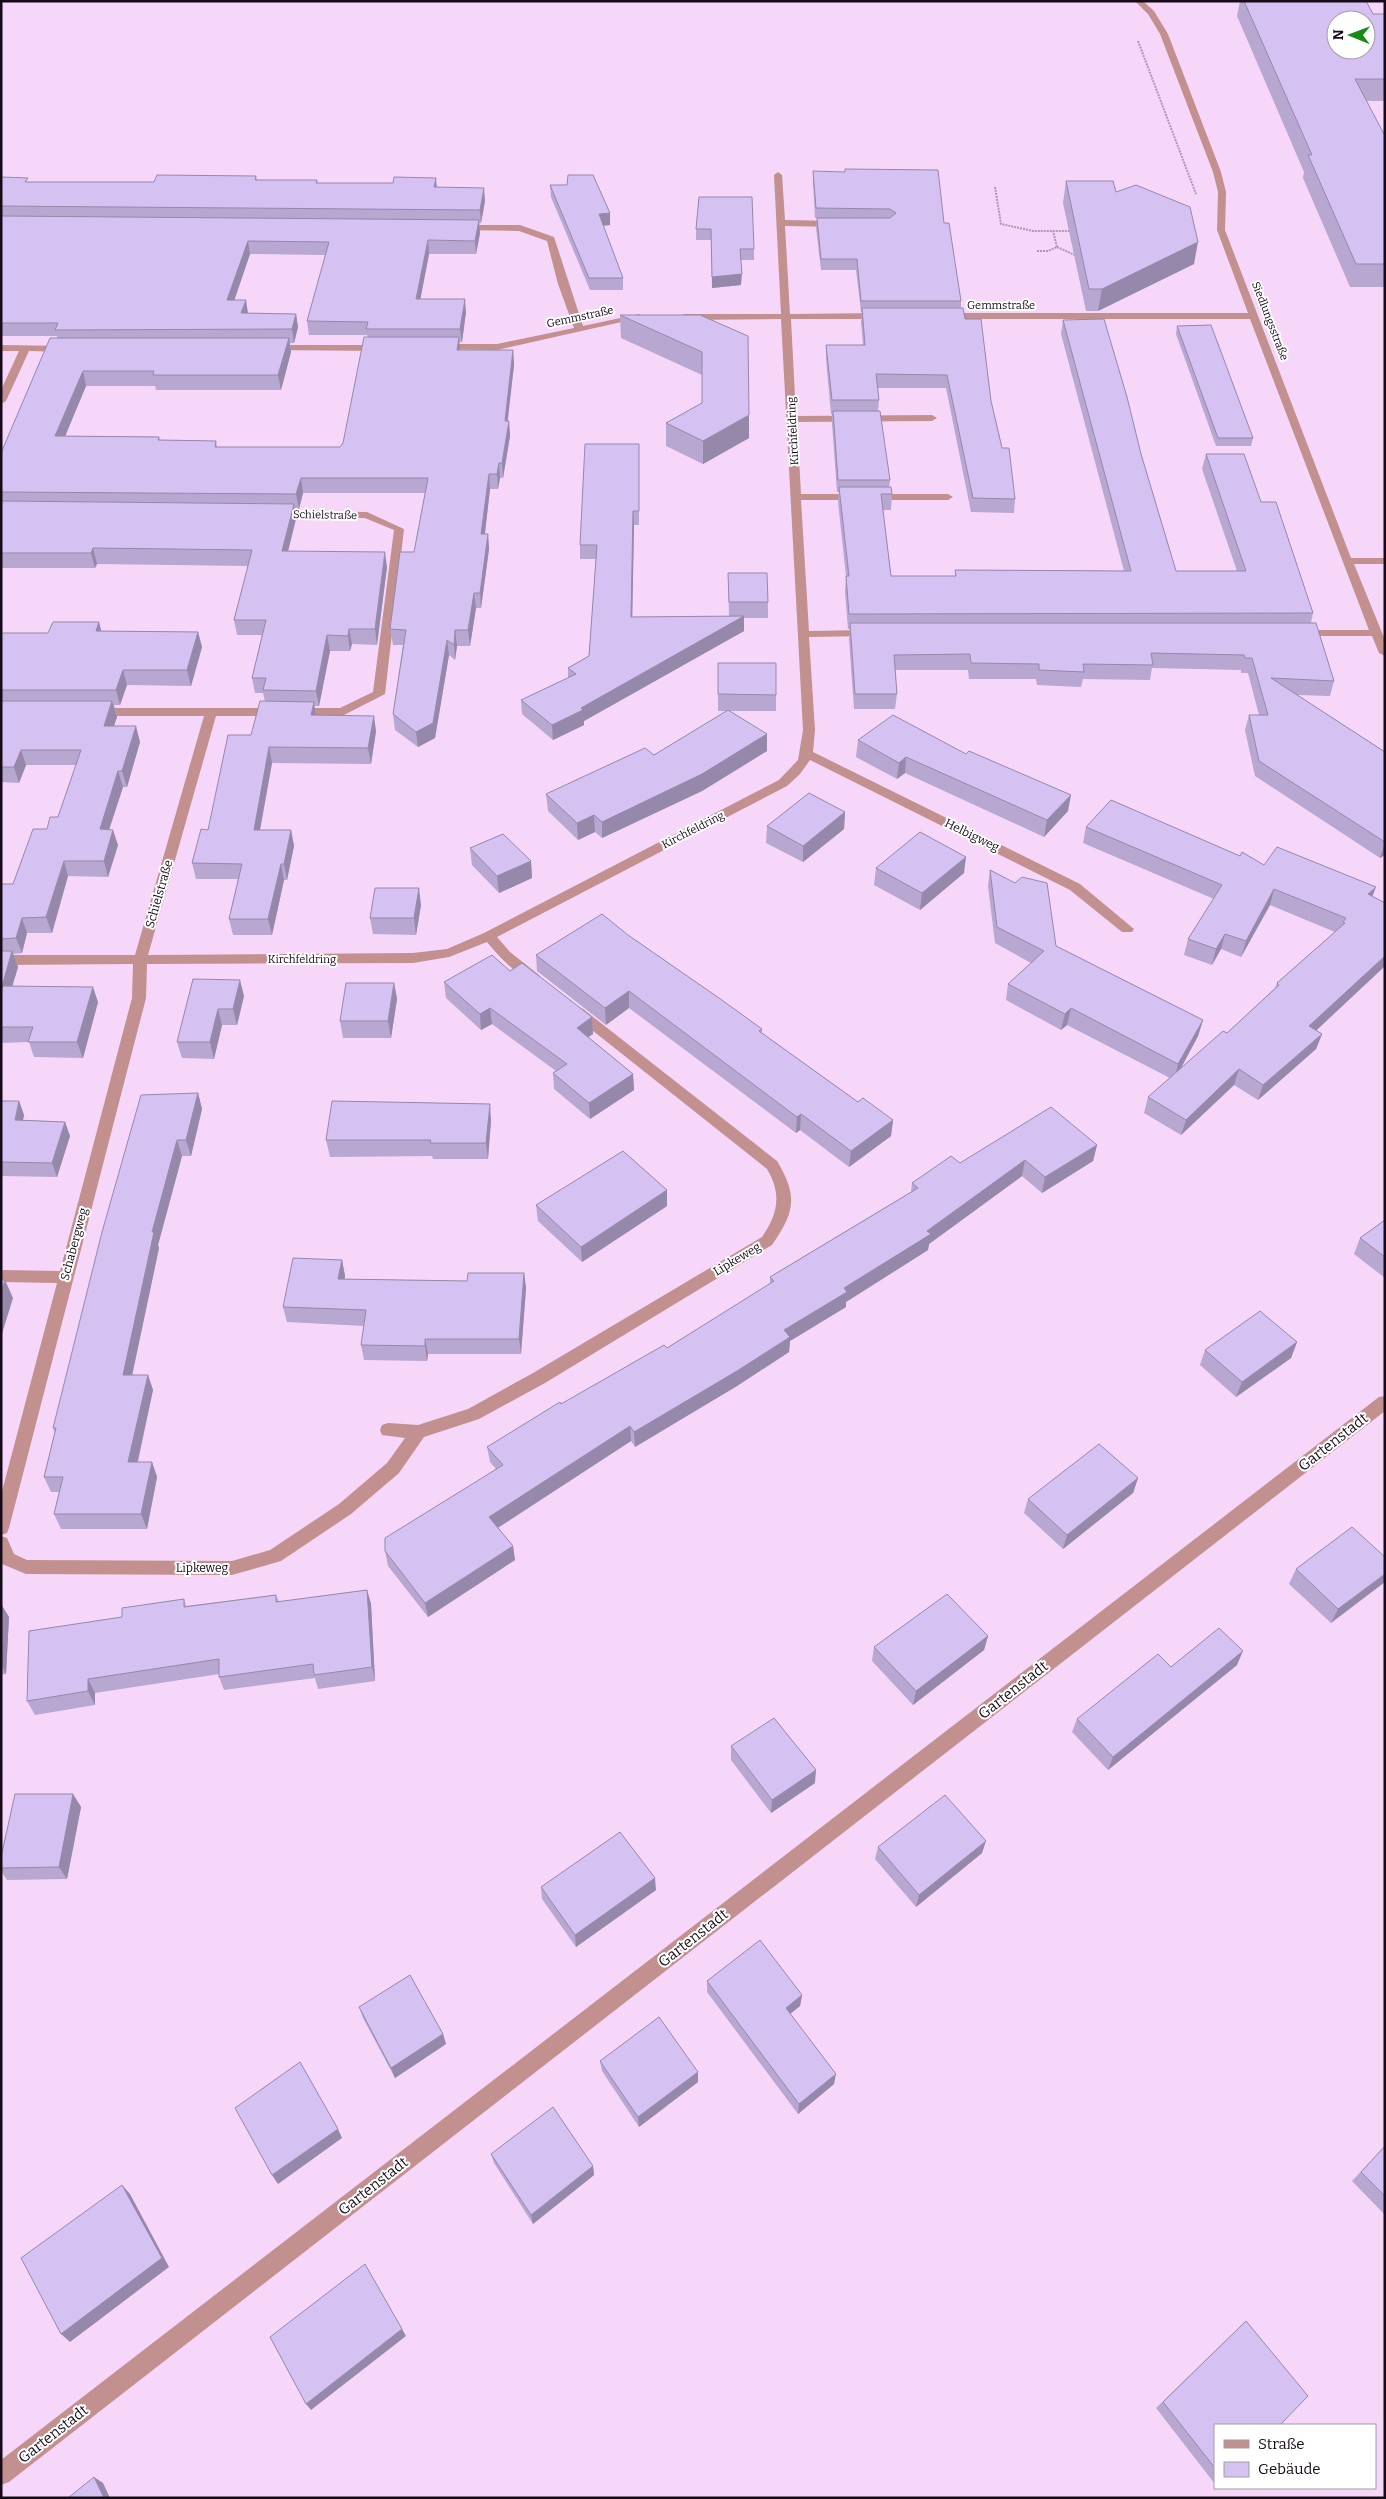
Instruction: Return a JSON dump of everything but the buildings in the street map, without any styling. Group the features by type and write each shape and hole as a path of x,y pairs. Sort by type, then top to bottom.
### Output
{"street":[{"name":"Siedlungsstraße","path":"1138,1 1151,13 1164,34 1217,172 1222,192 1221,230 1347,561 1385,653"},
{"name":"Kirchfeldring","path":"1,960 413,958 449,952 489,936 783,783 800,770 808,754 809,730 778,175"},
{"path":"780,223 850,224"},
{"path":"450,227 520,228 551,239 563,284 579,328"},
{"path":"671,317 896,316"},
{"name":"Gemmstraße","path":"935,316 1254,316"},
{"name":"Gemmstraße","path":"434,347 497,346 632,317 651,317"},
{"path":"1,348 74,348"},
{"path":"260,348 397,348"},
{"path":"1,401 25,349"},
{"path":"792,419 932,418"},
{"path":"797,497 948,497"},
{"name":"Schielstraße","path":"81,712 342,712 379,694 399,529 367,516 268,514"},
{"path":"1347,561 1385,561"},
{"path":"1285,633 1375,632"},
{"path":"805,634 885,633"},
{"name":"Schielstraße","path":"140,960 211,713"},
{"name":"Helbigweg","path":"808,754 1075,887 1127,930"},
{"path":"489,936 505,955 544,986"},
{"name":"Schabergweg","path":"1,1528 139,998 140,960"},
{"name":"Lipkeweg","path":"388,1430 418,1432 473,1414 539,1378 767,1241 780,1223 786,1200 783,1182 772,1165 568,1004"},
{"path":"1,1276 66,1277"},
{"name":"Gartenstadt","path":"1,2474 1385,1402"},
{"name":"Lipkeweg","path":"1,1543 8,1559 26,1567 232,1568 275,1556 345,1509 393,1468 418,1432"}],"path":[{"path":"1138,40 1192,185 1200,202 1220,217"},
{"path":"995,187 1001,224 1033,231 1078,231"},
{"path":"1053,231 1057,247"},
{"path":"1037,251 1048,251 1057,247 1082,258"}]}
